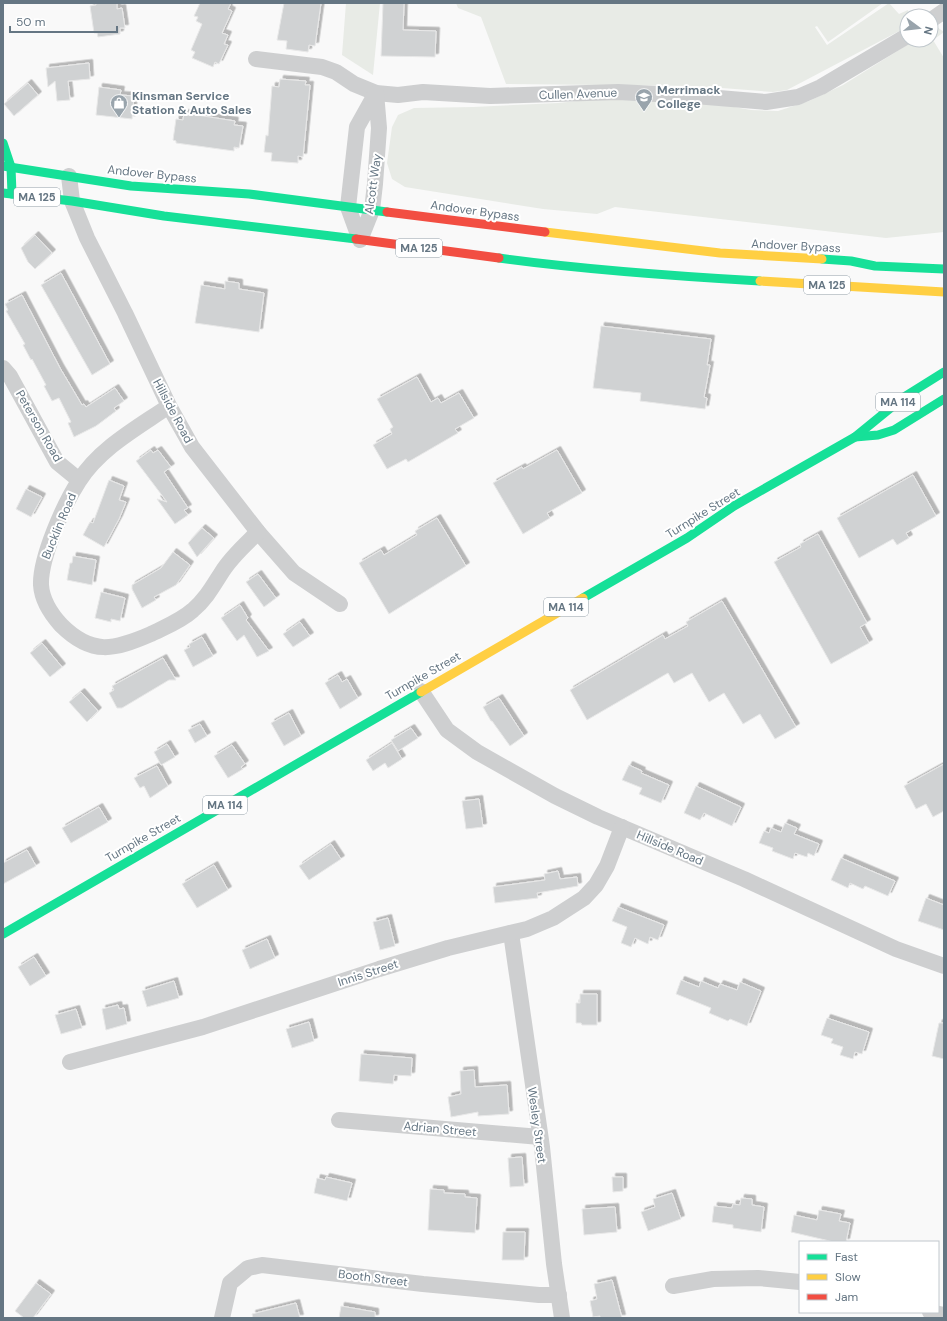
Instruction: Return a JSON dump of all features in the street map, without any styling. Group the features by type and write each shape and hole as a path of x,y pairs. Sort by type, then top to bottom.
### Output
{"main road":[{"path":"3,144 7,166 7,194"},
{"name":"Andover Bypass","path":"7,166 131,186 249,194 712,252 851,261 875,266 944,268"},
{"name":"MA 125","path":"7,194 72,201 164,216 562,267 652,275 944,292"},
{"name":"MA 125","path":"851,261 876,257"},
{"path":"888,289 938,302"},
{"name":"Turnpike Street","path":"3,934 687,538 734,506 855,437 904,397 944,372"},
{"name":"Turnpike Street","path":"855,437 878,436 894,430 944,399"}],"street":[{"name":"Cullen Avenue","path":"376,93 398,95 423,92 498,96 618,92 695,96 748,102 782,101 798,97 821,87 899,41"},
{"path":"256,59 322,67 336,72 354,84 376,93"},
{"name":"Alcott Way","path":"360,240 348,207 358,127 376,93"},
{"name":"Alcott Way","path":"360,240 372,210 379,128 376,93"},
{"name":"Hillside Road","path":"69,176 72,201 87,238 125,313 169,406 192,447 258,532 294,573 340,604"},
{"name":"Peterson Road","path":"3,368 10,376 57,462 79,480"},
{"name":"Bucklin Road","path":"169,406 107,449 79,480 49,546 42,566 41,586 46,606 71,635 85,643 102,647 120,647 172,624 193,610 211,592 222,571 238,551 258,532"},
{"name":"Hillside Road","path":"421,691 447,730 477,752 555,796 622,827 744,879 896,949 944,966"},
{"name":"Innis Street","path":"70,1062 203,1027 379,969 448,948 527,929 553,918 584,898 596,885 607,866 622,827"},
{"name":"Wesley Street","path":"511,933 540,1137 562,1318"},
{"name":"Adrian Street","path":"339,1120 540,1137"},
{"name":"Booth Street","path":"222,1318 230,1283 248,1268 262,1265 423,1284 539,1295 559,1295"},
{"path":"673,1286 713,1279 758,1278 799,1282"}],"shaded area":[{"path":"346,3 380,3 373,75 342,55"},
{"path":"456,3 883,3 828,42 817,26 815,27 827,45 889,3 899,14 899,31 787,90 773,92 696,86 506,84 481,17 458,8"},
{"path":"939,28 944,32 939,36"},
{"path":"902,48 938,48 944,58 944,232 886,238 615,207 597,214 543,209 405,187 392,179 387,163 392,127 398,115 414,108 558,103 606,98 706,102 751,110 778,111 809,101 843,85"}],"building":[{"path":"96,3 117,3 117,9 122,8 125,28 120,28 120,34 98,37 97,33 94,33 90,6 96,5"},
{"path":"200,3 231,3 228,9 232,11 222,33 228,35 224,44 228,45 219,64 215,62 213,67 192,58 195,52 191,50 202,24 196,21 198,17 194,16"},
{"path":"284,3 321,3 315,46 309,45 308,52 286,49 287,41 277,40"},
{"path":"383,3 404,3 403,30 436,31 435,57 381,56"},
{"path":"89,63 90,79 68,81 70,100 57,101 55,81 48,87 46,68"},
{"path":"280,79 306,81 305,85 310,85 303,157 298,156 298,163 271,161 272,153 264,152 266,135 268,136 272,86 279,87"},
{"path":"28,83 38,95 14,116 4,104"},
{"path":"99,87 121,90 120,95 134,96 132,119 96,115"},
{"path":"184,113 235,121 234,125 243,126 239,148 234,147 234,151 176,143 176,141 173,140 176,119 183,120"},
{"path":"35,235 52,253 35,269 28,262 21,248"},
{"path":"61,273 110,364 92,375 41,285"},
{"path":"225,281 239,283 239,289 264,293 259,332 195,323 201,285 225,289"},
{"path":"22,295 60,368 82,405 84,404 86,407 115,388 124,401 114,408 116,411 96,426 74,437 68,423 71,422 59,398 52,401 44,386 46,385 32,359 31,360 23,345 25,344 6,311 8,310 5,304"},
{"path":"601,326 711,339 707,365 710,365 704,397 707,398 705,409 640,401 641,393 593,388"},
{"path":"417,377 431,402 438,398 441,403 459,393 474,418 455,429 458,433 408,462 406,459 387,469 373,445 392,434 390,429 393,427 377,399"},
{"path":"151,450 153,453 158,450 171,467 164,472 188,508 184,510 188,515 175,524 157,499 167,502 136,461"},
{"path":"557,450 582,493 547,513 550,518 523,534 493,483 522,467 523,469"},
{"path":"913,475 936,516 906,533 909,538 897,545 893,539 859,558 837,518"},
{"path":"109,480 124,486 119,500 126,502 104,547 83,535 90,522 93,523"},
{"path":"26,489 42,497 31,517 16,509"},
{"path":"437,518 466,566 389,614 359,563 381,550 384,555 417,535 415,531"},
{"path":"202,528 214,538 197,557 188,543"},
{"path":"818,534 867,623 860,627 869,643 831,664 774,562 801,547 800,544"},
{"path":"173,552 190,565 176,585 154,597 156,600 142,608 132,589 132,585 161,568"},
{"path":"73,556 96,560 92,585 67,580 70,563 72,563"},
{"path":"258,574 276,598 264,607 246,582"},
{"path":"101,592 125,598 120,621 111,619 111,622 95,618"},
{"path":"722,601 796,727 775,739 760,714 743,724 724,693 709,702 692,673 674,683 668,673 587,720 570,690 663,635 665,639 688,626 686,622"},
{"path":"240,605 248,618 246,620 269,651 257,657 244,635 237,641 221,618"},
{"path":"300,622 310,636 293,647 283,634"},
{"path":"202,637 213,656 193,667 184,650 190,647 189,644"},
{"path":"42,643 62,667 50,677 30,653"},
{"path":"163,658 176,680 169,680 122,708 117,708 109,693 114,690 112,686"},
{"path":"338,675 342,682 347,679 358,698 340,709 325,683"},
{"path":"81,692 98,711 87,722 69,702"},
{"path":"499,698 524,736 510,746 491,721 483,707"},
{"path":"289,713 301,736 284,746 271,723"},
{"path":"200,724 207,736 195,743 188,730"},
{"path":"411,728 418,738 398,751 391,740"},
{"path":"392,743 402,759 388,768 385,763 373,771 366,760"},
{"path":"167,744 175,757 161,765 154,752"},
{"path":"232,745 245,764 241,767 243,769 228,778 214,756"},
{"path":"944,764 944,811 933,817 926,804 916,809 904,786"},
{"path":"629,765 642,771 641,773 669,785 661,803 639,794 642,788 622,780"},
{"path":"157,766 168,786 150,798 144,786 140,788 134,778"},
{"path":"696,786 741,807 732,826 704,813 700,820 684,813"},
{"path":"479,799 483,827 466,829 462,801"},
{"path":"99,807 108,822 71,843 62,828"},
{"path":"785,823 797,828 794,834 819,844 814,856 808,853 807,857 795,853 793,859 772,851 773,848 759,843 764,831 769,833 771,828 781,832"},
{"path":"331,844 341,859 309,880 299,866"},
{"path":"27,850 36,866 3,884 3,863"},
{"path":"841,858 895,881 888,896 865,886 863,889 850,883 848,888 831,880"},
{"path":"214,865 228,890 197,908 182,884"},
{"path":"558,871 560,879 577,877 578,886 537,893 538,898 495,903 493,887 545,880 544,874"},
{"path":"926,898 944,905 944,930 918,921"},
{"path":"618,907 664,925 658,940 650,937 648,944 635,938 631,947 621,943 627,927 612,921"},
{"path":"388,918 395,946 380,950 373,922"},
{"path":"267,939 275,958 250,969 242,950"},
{"path":"34,957 46,976 30,986 18,967"},
{"path":"681,980 699,987 701,981 718,988 720,984 737,990 740,982 761,991 747,1026 730,1019 728,1021 709,1013 711,1008 676,994"},
{"path":"174,981 179,998 147,1007 142,991"},
{"path":"580,994 597,994 597,1025 582,1025 581,1023 576,1023 576,1003 580,1003"},
{"path":"118,1005 119,1009 124,1008 127,1024 106,1030 102,1009"},
{"path":"76,1009 82,1028 61,1034 55,1015"},
{"path":"827,1018 869,1032 862,1054 855,1052 853,1059 840,1055 843,1047 831,1043 833,1039 821,1035"},
{"path":"309,1022 314,1041 292,1048 286,1029"},
{"path":"939,1023 944,1023 944,1059 932,1056"},
{"path":"361,1054 412,1058 411,1076 394,1075 393,1084 359,1081"},
{"path":"474,1070 475,1087 507,1085 509,1114 478,1116 478,1112 451,1117 448,1097 461,1094 460,1071"},
{"path":"522,1157 524,1186 510,1187 508,1158"},
{"path":"326,1177 352,1183 347,1201 314,1193 317,1178 325,1180"},
{"path":"612,1177 623,1177 623,1191 613,1192"},
{"path":"430,1189 444,1190 444,1193 465,1194 465,1197 477,1198 475,1233 428,1230"},
{"path":"672,1193 681,1219 648,1231 641,1212 655,1207 653,1199"},
{"path":"741,1198 752,1199 752,1205 764,1207 761,1232 733,1228 733,1225 712,1222 714,1206 732,1208 733,1204 740,1205"},
{"path":"615,1207 617,1232 584,1235 582,1209"},
{"path":"819,1210 841,1214 839,1221 850,1223 846,1241 830,1241 791,1232 794,1215 817,1220"},
{"path":"503,1232 525,1232 524,1260 502,1260"},
{"path":"612,1280 622,1318 600,1318 600,1316 593,1317 590,1301 597,1299 594,1284"},
{"path":"36,1283 51,1294 33,1318 24,1318 15,1311"},
{"path":"296,1303 300,1318 253,1318 252,1314"},
{"path":"341,1306 375,1312 375,1318 339,1318"}],"traffic: fast":[{"path":"3,143 11,167 12,194"},
{"path":"3,166 131,186 249,194 387,212"},
{"path":"3,193 72,201 164,216 356,239"},
{"path":"499,258 630,272 760,281"},
{"path":"822,259 851,261 875,266 944,269"},
{"path":"583,598 687,538 734,506 855,437 904,397 944,372"},
{"path":"855,437 878,435 894,430 944,399"},
{"path":"3,934 421,692"}],"traffic: slow":[{"path":"545,232 720,253 822,259"},
{"path":"760,281 944,292"},
{"path":"421,692 583,598"}],"traffic: jam":[{"path":"387,212 545,232"},
{"path":"356,239 499,258"}],"place":[{"name":"Merrimack College","path":"644,112"},
{"name":"Kinsman Service Station & Auto Sales","path":"119,118"}]}
